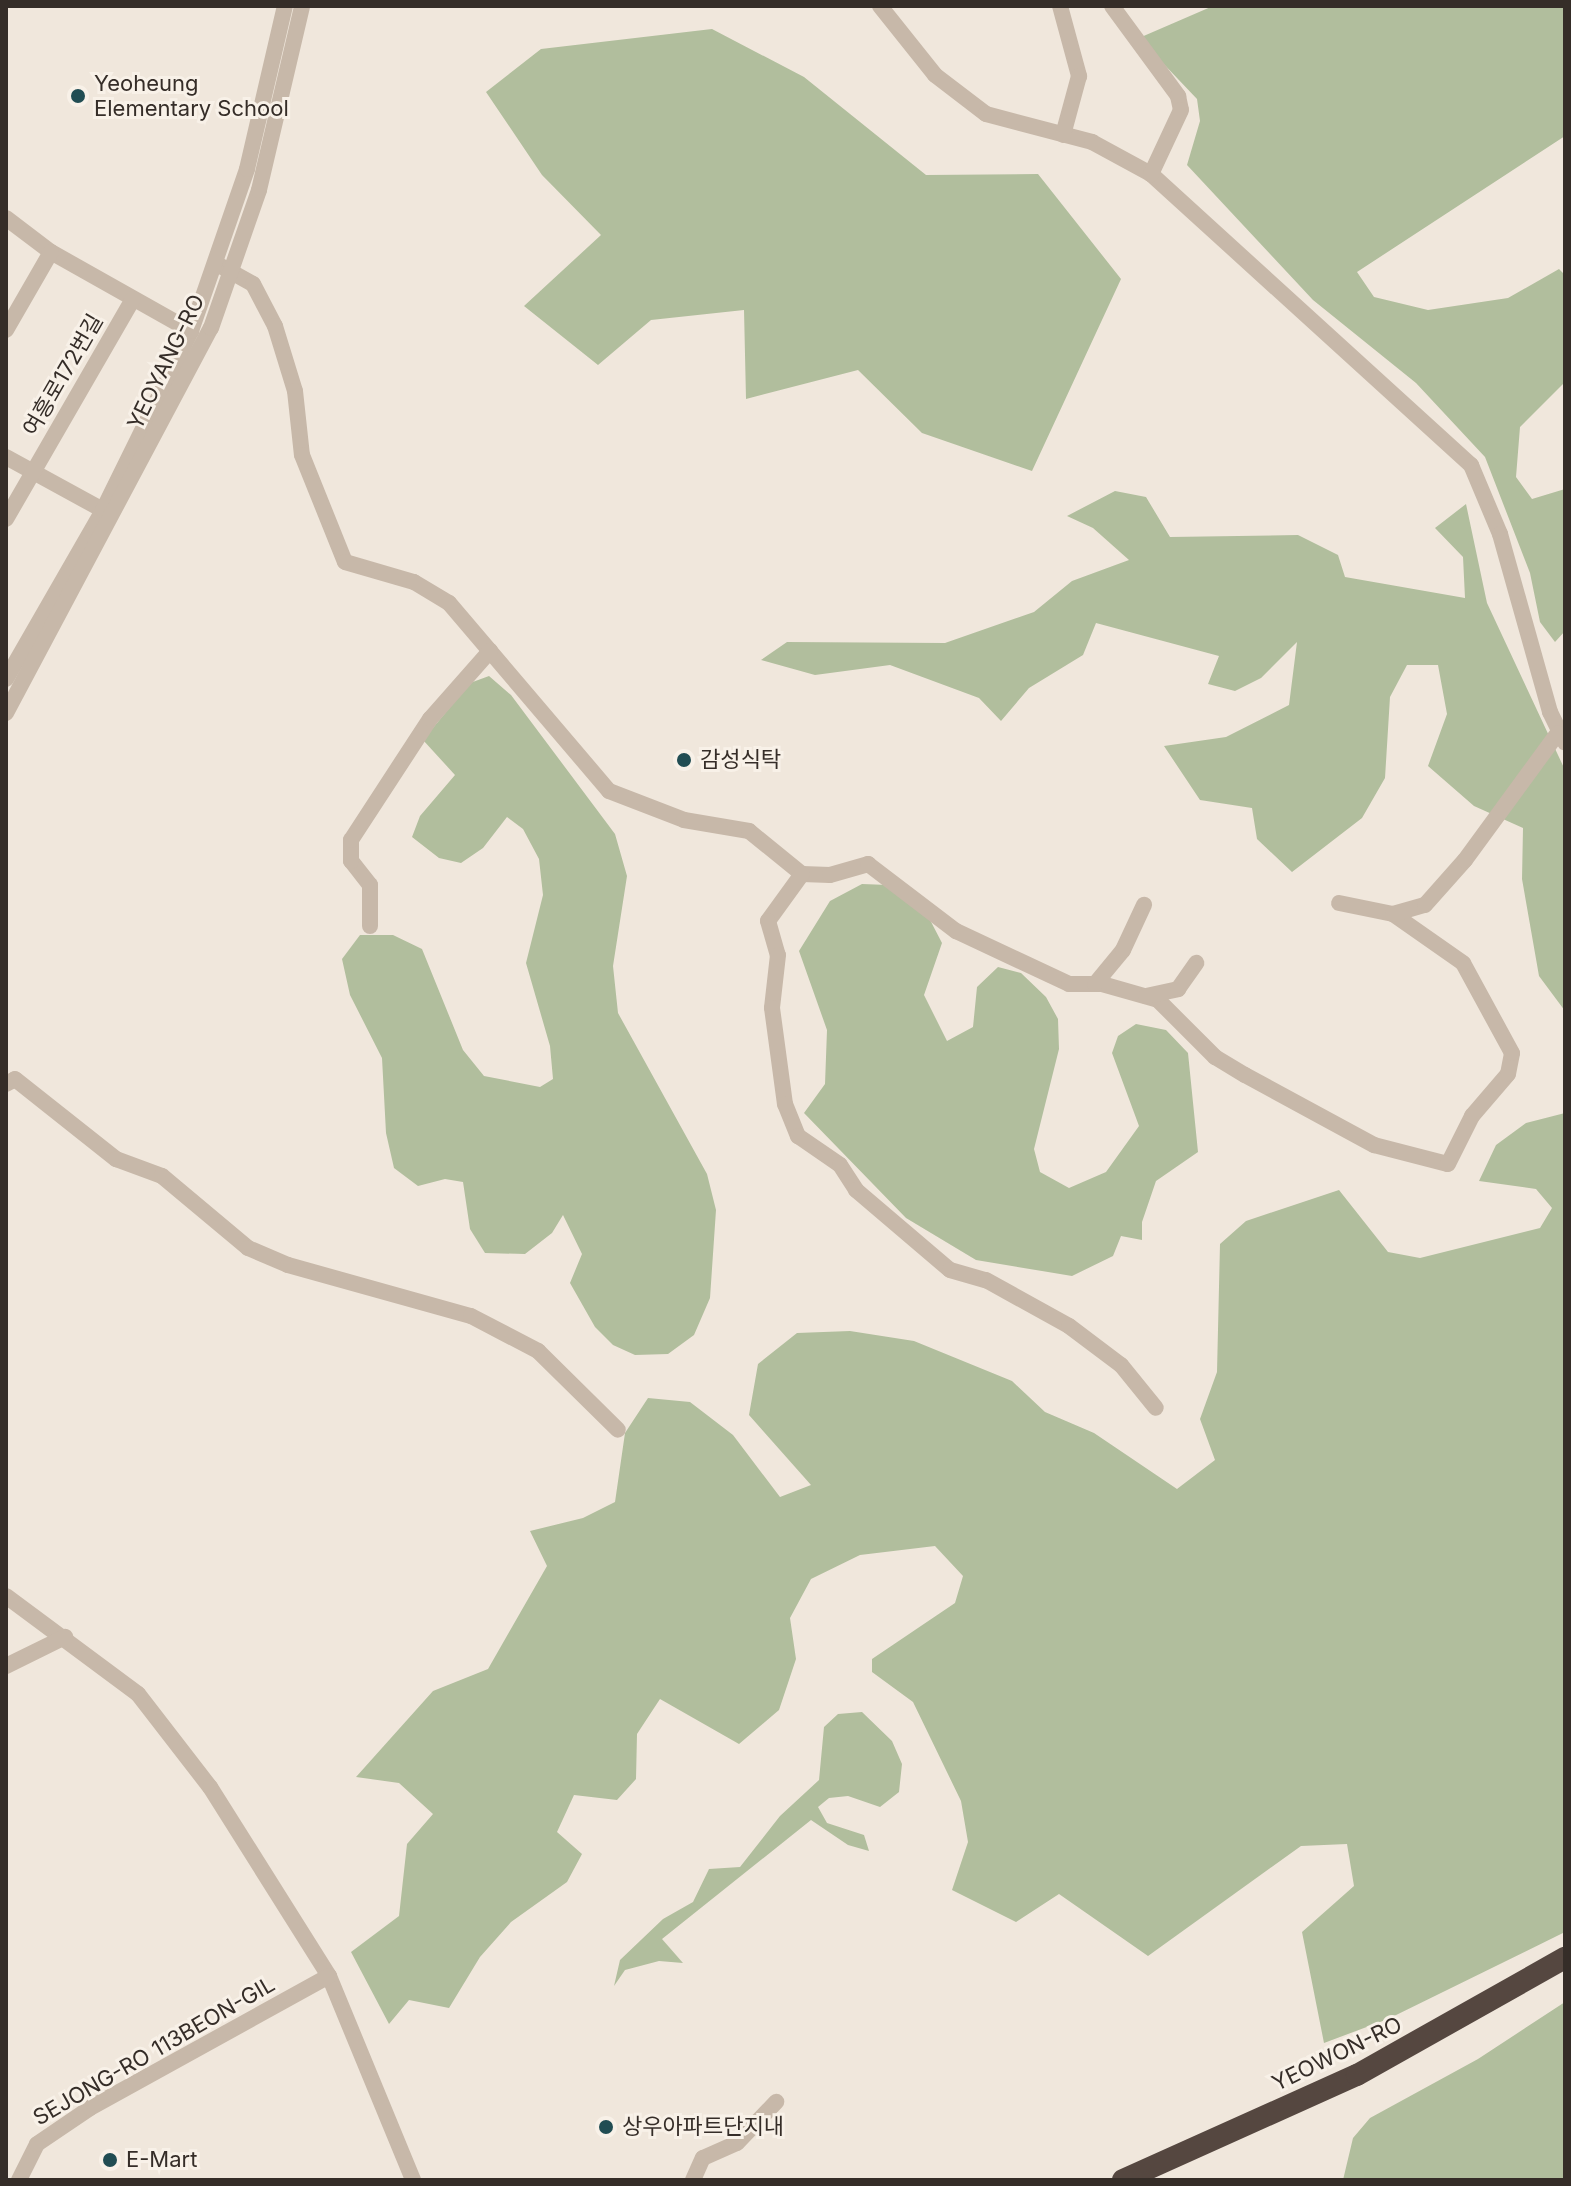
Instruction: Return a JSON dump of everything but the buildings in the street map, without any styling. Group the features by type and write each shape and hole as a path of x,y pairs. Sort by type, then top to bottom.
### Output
{"highway":[{"name":"YEOWON-RO","path":"1123,2180 1357,2075 1565,1958"},
{"name":"YEOWON-RO","path":"1161,2180 1354,2092 1565,1975"}],"street":[{"name":"YEOYANG-RO","path":"6,713 184,387 225,266 285,6"},
{"name":"YEOYANG-RO","path":"6,679 103,510 225,266 259,190 302,6"},
{"path":"880,6 935,75 972,105 1011,124 1092,142 1151,174 1471,465 1500,534 1562,738 1425,905 1393,914"},
{"path":"1060,6 1079,76 1063,135"},
{"path":"1112,6 1178,96 1181,110 1151,174"},
{"name":"여흥로172번길","path":"6,218 51,252 191,331"},
{"path":"6,330 51,252"},
{"path":"225,266 253,284 275,326 295,391 302,455 345,562 414,582 449,603 609,791 684,820 749,831 802,874 830,875 868,864 956,931 1069,984 1095,984 1158,1000 1215,1057 1245,1075 1374,1145 1448,1164 1472,1116 1508,1074 1512,1053 1463,963 1393,914 1339,903"},
{"name":"여흥로172번길","path":"6,519 133,299"},
{"path":"6,457 103,510"},
{"path":"370,926 370,885 351,861 351,840 430,719 490,651"},
{"path":"802,874 768,921 778,955 772,1008 785,1104 798,1136 840,1165 856,1190 950,1270 986,1280 1069,1326 1121,1365 1156,1408"},
{"path":"1095,984 1123,950 1144,905"},
{"path":"1144,997 1178,989 1196,963"},
{"path":"6,1084 15,1079 116,1159 162,1176 248,1248 288,1265 471,1316 538,1351 618,1430"},
{"path":"6,1596 138,1694 210,1787 329,1976 413,2180"},
{"path":"6,1666 65,1637"},
{"name":"SEJONG-RO 113BEON-GIL","path":"19,2180 37,2144 90,2108 329,1976"},
{"path":"693,2180 703,2158 737,2143 776,2102"}],"green space":[{"path":"1213,6 1565,6 1565,136 1357,272 1374,297 1428,310 1508,298 1559,269 1565,275 1565,382 1520,427 1516,477 1532,499 1565,489 1565,631 1555,642 1540,622 1530,573 1485,457 1416,383 1313,300 1187,165 1200,121 1197,99 1139,38"},
{"path":"712,29 804,77 926,175 1038,174 1121,279 1032,471 922,433 858,370 746,399 744,310 651,320 598,365 524,306 601,235 542,175 486,92 541,49"},
{"path":"1115,491 1146,497 1170,537 1298,535 1338,555 1345,577 1465,598 1463,557 1435,528 1466,504 1487,603 1565,770 1565,1011 1539,976 1522,879 1523,828 1474,806 1428,766 1447,714 1438,665 1407,665 1390,697 1385,778 1362,818 1292,872 1257,839 1252,808 1200,800 1164,746 1226,737 1289,705 1297,642 1261,678 1235,691 1208,684 1219,656 1096,623 1083,655 1029,688 1001,721 979,698 890,665 815,675 761,660 787,642 945,643 1034,612 1072,581 1129,560 1093,528 1067,516"},
{"path":"489,676 511,695 615,834 627,876 613,966 618,1013 707,1174 716,1210 710,1298 694,1335 668,1354 635,1355 613,1345 595,1327 570,1283 582,1254 563,1215 552,1233 525,1254 485,1253 470,1229 463,1182 445,1179 418,1186 394,1168 386,1133 382,1058 350,995 342,959 360,935 393,935 422,949 463,1050 484,1076 540,1087 553,1079 550,1046 526,963 543,895 539,859 523,829 507,817 483,848 461,863 439,858 412,837 420,816 455,775 423,740 470,683"},
{"path":"862,884 888,885 928,916 942,943 924,995 947,1041 973,1027 977,987 998,967 1021,973 1046,997 1058,1019 1059,1049 1034,1149 1040,1172 1069,1188 1106,1172 1139,1126 1112,1053 1118,1036 1136,1024 1166,1030 1188,1053 1198,1152 1156,1181 1142,1222 1142,1240 1121,1236 1113,1256 1072,1276 976,1260 906,1218 804,1113 825,1084 827,1030 799,951 830,901"},
{"path":"1565,1113 1565,1932 1388,2019 1324,2043 1302,1932 1354,1886 1347,1844 1301,1846 1148,1956 1059,1894 1016,1922 952,1890 968,1842 961,1801 913,1702 872,1672 872,1659 955,1603 963,1576 935,1546 860,1555 811,1579 790,1618 796,1659 779,1710 739,1744 660,1699 637,1734 636,1779 617,1800 574,1795 557,1832 582,1854 567,1882 511,1922 480,1957 449,2008 409,2000 389,2024 351,1952 399,1916 407,1844 433,1814 399,1783 356,1777 433,1691 488,1669 547,1566 530,1531 583,1518 615,1502 625,1433 648,1398 690,1402 733,1435 780,1497 811,1485 749,1415 758,1364 797,1333 850,1331 914,1341 1012,1381 1045,1412 1094,1433 1177,1489 1215,1460 1200,1419 1217,1372 1220,1244 1246,1221 1339,1190 1388,1252 1420,1258 1540,1228 1552,1208 1536,1189 1479,1181 1496,1145 1526,1123"},
{"path":"862,1712 892,1741 902,1764 899,1792 880,1807 848,1796 829,1798 818,1807 827,1823 864,1835 869,1851 848,1845 811,1820 662,1939 683,1963 659,1961 625,1970 614,1986 620,1960 663,1919 693,1902 709,1869 740,1867 780,1816 819,1780 824,1727 838,1714"},
{"path":"1565,2002 1565,2180 1343,2180 1353,2138 1370,2118 1478,2059"}],"place":[{"name":"Yeoheung Elementary School","path":"78,96"},
{"name":"감성식탁","path":"684,760"},
{"name":"상우아파트단지내","path":"606,2127"},
{"name":"E-Mart","path":"110,2160"}]}
